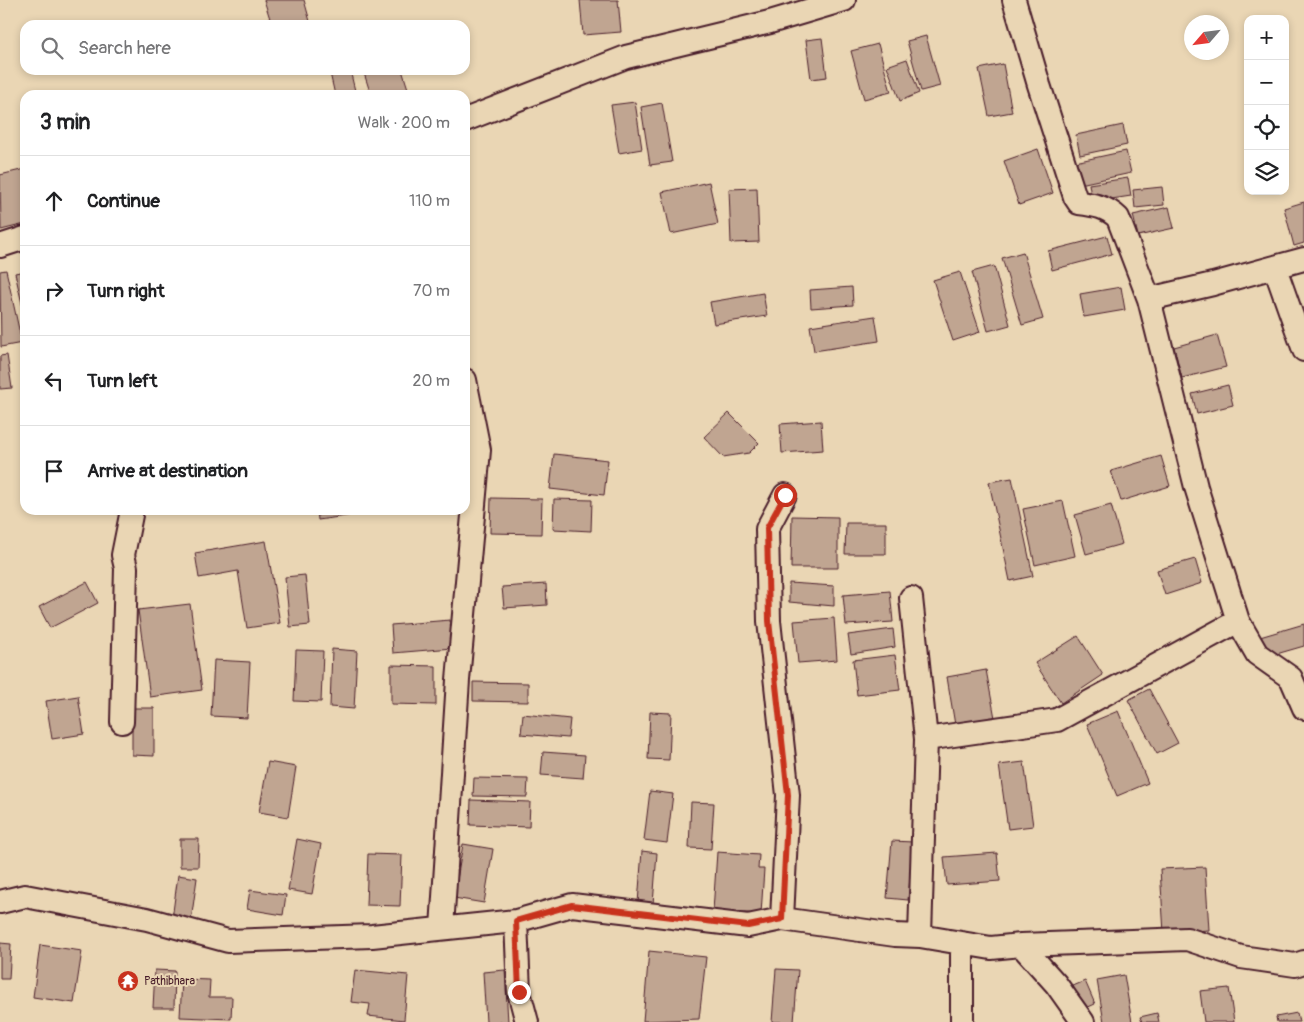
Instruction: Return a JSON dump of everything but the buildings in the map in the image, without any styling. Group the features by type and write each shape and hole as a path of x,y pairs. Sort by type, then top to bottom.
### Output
{"street":[{"path":"470,118 626,57 770,22 844,0"},
{"path":"1014,0 1075,197 1080,203 1102,206 1118,218 1149,299 1196,487 1238,621 1257,654 1292,678 1304,708"},
{"path":"0,246 20,240"},
{"path":"1149,299 1304,259"},
{"path":"1275,268 1304,350"},
{"path":"442,928 458,680 479,450 470,405"},
{"path":"782,919 788,795 769,621 767,528 785,495"},
{"path":"122,722 126,568 123,555 131,515"},
{"path":"910,598 926,739 920,936"},
{"path":"926,739 1057,720 1238,621"},
{"path":"0,902 25,896 147,919 228,941 372,936 516,921 572,905 748,926 782,919 895,935 920,936 990,948 1021,945 1187,939 1241,957 1295,965 1304,962"},
{"path":"516,921 519,992 527,1022"},
{"path":"962,943 962,1022"},
{"path":"1021,945 1056,984 1083,1022"}],"place":[{"name":"Pathibhara","path":"128,981"}],"route":[{"path":"519,992 516,921 572,905 748,926 782,919 788,795 769,621 767,528 785,495"}]}
